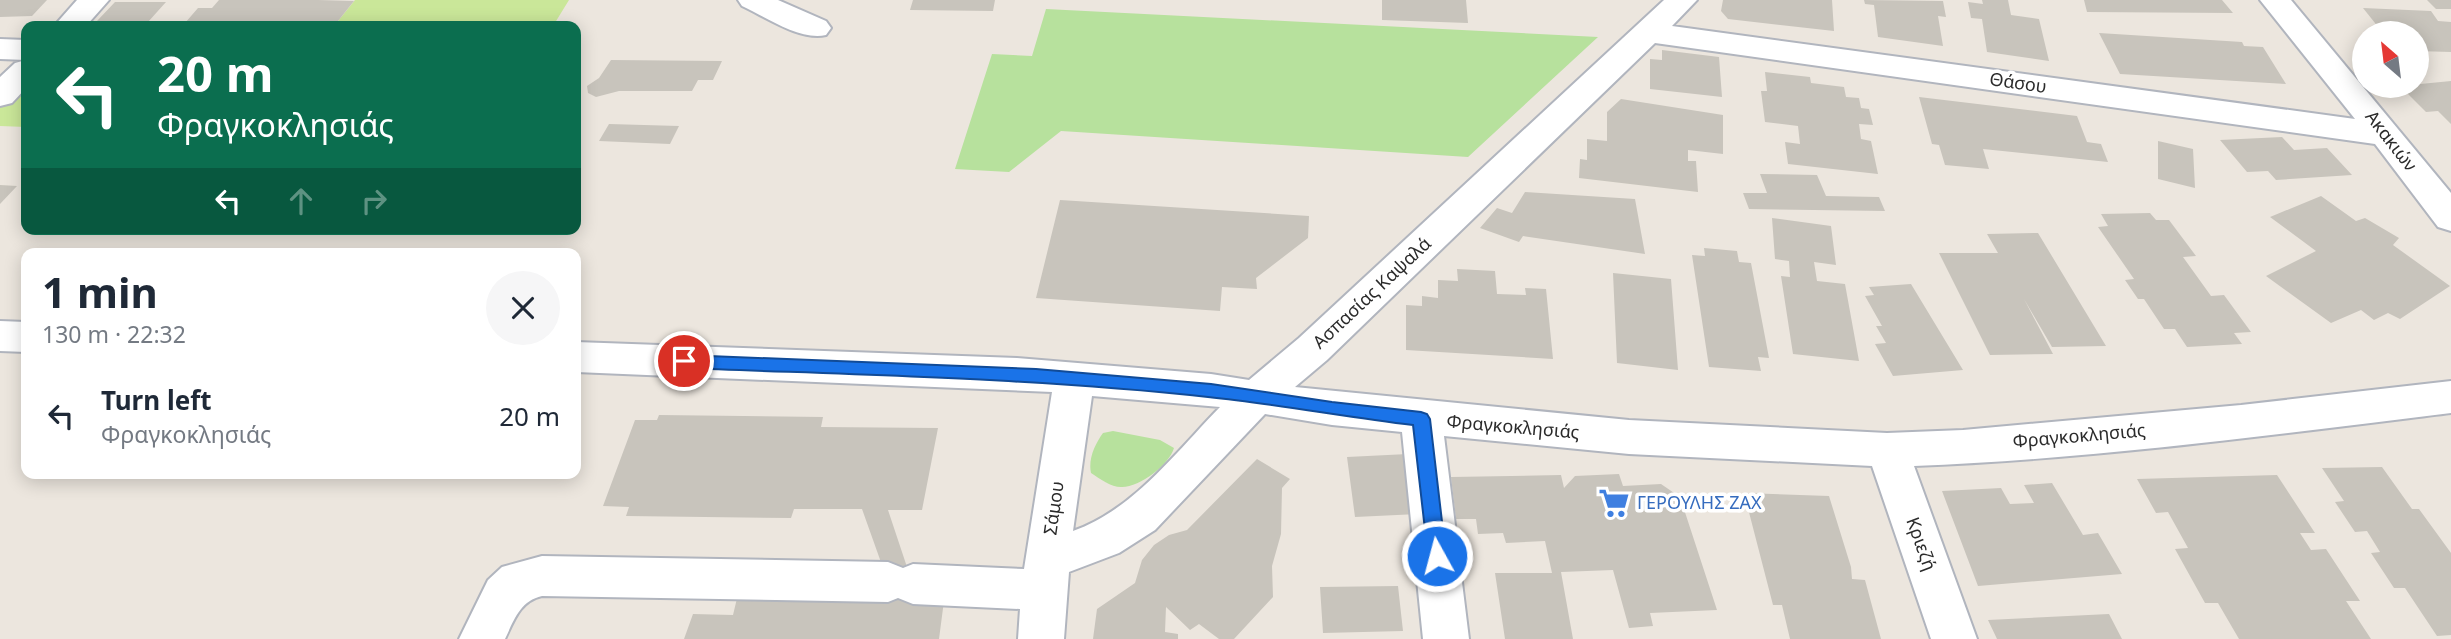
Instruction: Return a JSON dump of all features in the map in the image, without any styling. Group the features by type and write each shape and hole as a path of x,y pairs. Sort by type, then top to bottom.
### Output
{"street":[{"path":"74,21 94,0"},
{"path":"753,0 815,28"},
{"name":"Ασπασίας Καψαλά","path":"1045,575 1140,517 1256,397 1312,349 1682,0"},
{"name":"Ακακιών","path":"2275,0 2386,134 2451,218"},
{"name":"Θάσου","path":"1650,33 2386,134"},
{"path":"0,49 21,50"},
{"path":"0,95 21,75"},
{"path":"0,336 21,337"},
{"name":"Φραγκοκλησιάς","path":"581,357 1074,378 1256,397 1421,419 1629,437 1887,450 1963,447 2241,422 2451,397"},
{"name":"Σάμου","path":"1041,639 1045,575 1074,378"},
{"path":"1421,419 1446,639"},
{"name":"Κριεζή","path":"1887,450 1954,639"},
{"path":"482,639 504,594 518,581 542,576 901,583 1045,575"}],"green space":[{"path":"355,0 569,0 556,21 338,21"},
{"path":"1046,9 1598,37 1468,157 1061,131 1009,172 955,169 992,54 1032,56"},
{"path":"21,78 21,127 0,126 0,99"},
{"path":"1113,431 1160,440 1174,448 1160,468 1144,480 1128,486 1113,486 1091,473 1090,462 1100,437 1103,433"}],"building":[{"path":"0,0 47,0 32,16 0,17"},
{"path":"219,0 354,1 338,21 187,21 198,8 212,8"},
{"path":"913,0 995,0 993,11 910,10"},
{"path":"1382,0 1466,0 1468,23 1382,20"},
{"path":"1723,0 1832,0 1834,31 1728,19 1721,11"},
{"path":"1864,0 1943,1 1946,17 1938,16 1943,46 1878,37 1874,5 1865,4"},
{"path":"1982,0 2008,0 2011,15 2039,19 2049,61 1987,52 1982,19 1971,18 1968,2 1983,4"},
{"path":"2084,0 2222,0 2233,13 2087,12"},
{"path":"2427,0 2451,0 2451,9 2436,9"},
{"path":"115,2 166,2 149,21 97,21"},
{"path":"2363,8 2431,11 2438,21 2451,22 2451,52 2429,51 2429,21 2373,21"},
{"path":"2099,33 2242,42 2244,46 2263,47 2286,84 2120,74"},
{"path":"1662,50 1719,57 1722,97 1650,89 1650,59 1662,60"},
{"path":"611,60 722,61 713,80 698,80 692,91 619,91 596,97 588,93 587,86 599,78"},
{"path":"1765,72 1810,77 1811,83 1844,87 1846,97 1859,98 1861,108 1869,109 1873,125 1859,124 1861,139 1871,141 1878,174 1788,164 1785,142 1800,144 1798,126 1765,122 1761,91 1767,91"},
{"path":"2451,81 2451,124 2438,111 2426,112 2412,98 2429,98 2429,83"},
{"path":"1919,97 2077,116 2087,142 2101,144 2108,162 1983,149 1989,169 1945,165 1939,145 1932,144"},
{"path":"1621,99 1723,115 1723,154 1688,150 1688,161 1696,161 1698,192 1579,178 1580,159 1587,160 1587,139 1607,141 1607,112"},
{"path":"609,124 679,126 670,144 599,141"},
{"path":"2282,137 2294,150 2327,148 2352,175 2276,180 2268,171 2247,172 2220,140"},
{"path":"2158,141 2193,149 2195,188 2158,179"},
{"path":"1760,174 1817,175 1826,196 1879,197 1885,211 1749,209 1743,193 1767,193"},
{"path":"0,185 17,186 0,204"},
{"path":"1525,192 1635,199 1645,254 1523,236 1519,242 1480,228 1497,208 1512,213"},
{"path":"2321,196 2356,221 2365,218 2399,238 2393,245 2450,286 2400,319 2388,313 2374,320 2361,310 2331,323 2266,276 2316,251 2270,217"},
{"path":"1060,200 1309,216 1308,238 1256,278 1257,289 1222,287 1220,311 1036,298"},
{"path":"2150,213 2156,220 2169,220 2196,256 2183,257 2211,296 2224,295 2251,332 2234,333 2242,344 2187,347 2175,329 2164,329 2144,299 2138,299 2125,280 2134,279 2098,227 2108,226 2101,214"},
{"path":"1772,218 1831,226 1836,265 1814,262 1817,281 1845,284 1859,361 1793,354 1781,276 1790,277 1789,261 1775,259"},
{"path":"2038,233 2106,346 2052,347 2024,299 2053,354 1990,355 1939,253 1998,253 1987,234"},
{"path":"1704,248 1737,251 1739,262 1751,263 1769,358 1758,357 1761,371 1709,367 1692,255 1705,256"},
{"path":"1457,269 1495,271 1497,294 1526,295 1525,288 1546,289 1553,359 1406,350 1406,305 1422,306 1422,296 1438,298 1438,280 1458,281"},
{"path":"1613,273 1671,279 1678,370 1617,363"},
{"path":"1911,284 1963,370 1893,376 1875,344 1886,343 1876,326 1882,326 1865,296 1874,295 1869,287"},
{"path":"659,415 823,417 821,427 938,428 922,510 888,510 915,591 945,593 939,639 684,639 693,614 733,615 739,590 888,582 862,509 794,509 791,518 626,516 629,507 603,506 635,420 657,420"},
{"path":"1408,454 1418,514 1355,517 1347,457"},
{"path":"1257,459 1290,479 1282,488 1281,534 1272,566 1273,597 1234,639 1219,639 1199,624 1190,630 1166,607 1165,632 1178,634 1178,639 1093,639 1097,609 1135,583 1142,560 1154,545 1169,535 1187,530"},
{"path":"2382,467 2412,509 2419,509 2451,553 2451,635 2437,636 2405,588 2394,588 2371,553 2380,552 2367,531 2355,532 2335,502 2344,501 2322,468"},
{"path":"1619,474 1623,486 1661,484 1680,497 1717,610 1650,613 1653,626 1629,628 1613,570 1561,572 1573,639 1505,639 1495,573 1552,573 1545,541 1506,543 1503,533 1478,534 1476,519 1456,519 1451,477 1561,475 1564,488 1575,476"},
{"path":"2277,475 2315,533 2300,533 2311,550 2326,549 2360,601 2346,601 2371,639 2239,639 2218,603 2205,603 2175,549 2188,548 2168,512 2156,513 2137,479"},
{"path":"2052,483 2083,535 2098,533 2122,574 1978,586 1942,491 2001,488 2010,504 2034,503 2024,485"},
{"path":"1744,493 1829,496 1851,567 1852,579 1865,580 1881,639 1790,639 1782,605 1773,605"},
{"path":"1398,586 1403,631 1323,633 1320,587"},
{"path":"2109,614 2122,639 1997,639 1988,620"}],"place":[{"name":"ΓΕΡΟΥΛΗΣ ΖΑΧ","path":"1614,503"}],"route":[{"path":"684,361 1036,375 1211,390 1332,409 1421,419 1437,556"}]}
